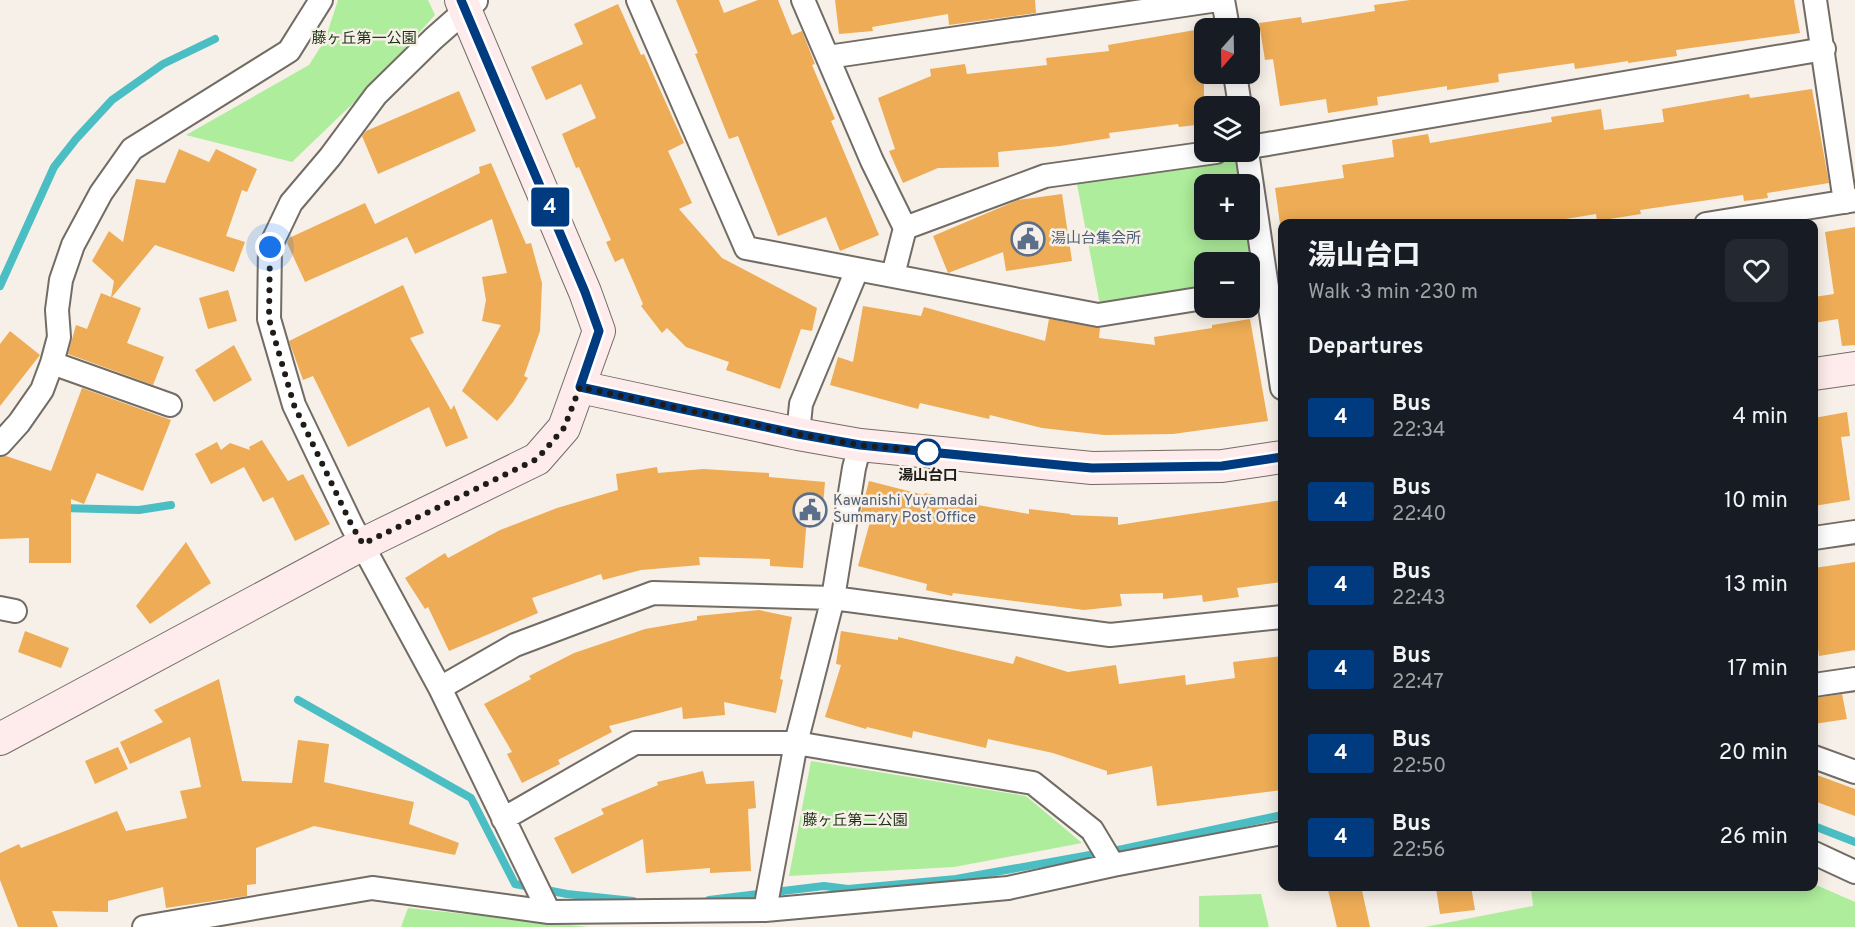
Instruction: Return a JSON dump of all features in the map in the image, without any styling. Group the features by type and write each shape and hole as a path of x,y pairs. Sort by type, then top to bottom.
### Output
{"street":[{"path":"0,444 19,423 42,390 59,337 57,310 61,280 73,245 101,193 132,149 289,51 321,0"},
{"path":"638,0 746,248 1098,315 1194,300"},
{"path":"803,0 872,161 904,228 893,276"},
{"path":"828,57 1218,0"},
{"path":"1223,0 1226,18"},
{"path":"1737,219 1850,201 1815,0"},
{"path":"0,739 363,544 537,459 564,428 599,331 467,3 376,95 330,157 291,203 270,247 269,319 294,405 352,526 363,544 440,688 549,912"},
{"path":"1260,145 1824,49"},
{"path":"904,228 1045,176 1194,155"},
{"path":"1248,162 1278,362"},
{"path":"798,434 801,404 857,270"},
{"path":"52,363 170,405"},
{"path":"1818,373 1855,368"},
{"path":"580,387 798,434 860,445 1092,468 1222,466 1278,458"},
{"path":"765,910 796,743 833,598 854,468 860,445"},
{"path":"1818,537 1855,532"},
{"path":"440,688 515,645 653,593 833,598 1110,635 1278,617"},
{"path":"1818,684 1855,679"},
{"path":"502,819 635,743 796,743 1033,783 1092,830 1113,865"},
{"path":"1818,758 1855,772"},
{"path":"144,927 372,888 549,912 765,910 1008,888 1113,865 1278,834"},
{"path":"1818,855 1855,872"}],"green space":[{"name":"藤ヶ丘第一公園","path":"338,0 428,0 435,15 369,88 292,162 186,135 309,65 325,40"},
{"path":"1211,162 1236,162 1238,174 1194,174 1194,240 1249,240 1251,252 1194,252 1194,289 1100,305 1076,179"},
{"name":"藤ヶ丘第二公園","path":"811,761 1026,796 1082,843 954,867 789,876"},
{"path":"1818,886 1855,902 1855,927 1425,927 1533,906 1531,891 1818,891"},
{"path":"1261,894 1269,927 1199,927 1199,896"},
{"path":"408,908 589,927 401,927"}],"building":[{"path":"676,0 719,0 724,13 758,0 778,0 792,35 802,31 815,64 812,65 835,119 831,121 879,235 840,251 826,217 778,236 738,136 729,139"},
{"path":"835,0 1035,0 1036,13 949,25 948,14 872,27 873,31 839,34"},
{"path":"1410,0 1794,0 1800,33 1676,50 1677,56 1628,63 1628,61 1575,69 1574,63 1498,74 1499,82 1447,90 1447,86 1377,97 1378,105 1328,113 1326,99 1280,106 1273,59 1265,60 1260,23 1301,17 1302,23 1375,11 1374,5"},
{"path":"618,4 641,55 644,54 684,143 668,151 692,203 679,209 722,258 817,308 812,331 801,329 780,389 726,370 729,362 686,347 667,328 662,333 641,306 643,304 623,258 615,262 606,242 611,240 562,134 596,118 581,84 546,100 531,67 583,44 574,24"},
{"path":"1194,30 1194,84 1204,84 1204,96 1194,96 1194,125 1179,127 1178,124 1109,133 1110,138 998,152 999,167 938,168 903,183 889,151 895,149 878,98 931,76 930,69 965,64 967,74 1047,65 1046,58 1109,51 1108,45"},
{"path":"1812,89 1829,183 1767,193 1768,198 1744,201 1743,195 1640,210 1641,214 1610,219 1597,219 1596,214 1566,219 1279,219 1275,188 1344,178 1342,165 1394,157 1392,140 1428,134 1430,143 1552,122 1551,117 1601,109 1604,130 1664,122 1662,109 1749,94 1750,98"},
{"path":"459,91 476,131 378,174 362,136 366,131"},
{"path":"179,149 209,162 216,149 257,169 247,192 242,190 226,236 245,242 234,272 155,245 112,297 141,308 127,343 164,357 153,385 68,354 76,325 87,329 101,293 111,297 114,281 92,261 109,231 123,242 136,179 165,183"},
{"path":"491,163 526,244 531,243 542,283 540,331 524,376 528,378 513,402 497,421 462,391 501,325 482,321 486,300 482,277 507,273 492,219 415,254 407,237 305,282 287,243 289,238 365,203 375,224 480,173 479,167"},
{"path":"1062,194 1072,261 1006,271 1003,252 948,273 933,236 1018,200"},
{"path":"1855,227 1855,345 1842,346 1838,319 1818,322 1818,296 1834,294 1825,232"},
{"path":"403,285 424,333 410,338 451,410 454,405 468,438 446,447 429,407 348,447 313,376 303,380 289,341"},
{"path":"228,290 237,321 208,329 199,298"},
{"path":"863,306 921,316 924,307 1045,341 1049,319 1100,328 1099,338 1155,345 1154,337 1212,328 1212,325 1250,319 1268,421 1173,434 1104,435 1042,428 990,415 989,419 920,403 918,409 830,385 838,357 853,362"},
{"path":"10,331 40,355 0,406 0,344"},
{"path":"234,345 252,380 214,402 195,370"},
{"path":"82,388 171,420 143,491 97,473 84,504 71,499 71,563 29,563 29,538 0,539 0,457 6,456 51,471"},
{"path":"1847,412 1850,436 1841,437 1850,500 1818,505 1818,417"},
{"path":"262,440 288,481 303,474 330,524 295,541 273,497 263,502 244,467 211,484 195,454 217,442 221,450 230,443 250,450 249,447"},
{"path":"657,467 658,473 703,469 769,473 769,477 825,482 822,517 807,516 803,568 770,566 770,559 699,557 700,565 641,570 603,580 601,574 532,598 538,613 449,651 428,607 425,609 405,578 445,553 448,558 500,530 557,508 618,490 616,474"},
{"path":"869,481 924,495 925,493 1029,514 1029,509 1070,515 1118,517 1118,525 1278,501 1278,583 1237,588 1239,597 1203,602 1202,595 1163,599 1163,593 1120,594 1122,606 1084,610 953,593 952,596 926,590 927,584 858,566 871,518 860,515"},
{"path":"186,542 211,583 150,624 136,606"},
{"path":"1855,562 1855,650 1819,656 1818,567"},
{"path":"759,610 792,617 776,713 724,702 725,715 683,719 682,707 609,726 612,732 558,760 560,764 522,783 507,754 512,752 484,704 531,679 529,676 574,653 645,629 697,620 697,616"},
{"path":"25,631 69,648 61,668 18,652"},
{"path":"841,631 898,640 898,637 1013,664 1016,656 1068,672 1116,665 1119,684 1185,675 1186,685 1235,678 1233,662 1278,656 1278,791 1157,806 1152,766 1107,775 1107,771 1053,753 988,739 986,748 913,731 912,738 867,727 866,729 825,717 841,665 836,664"},
{"path":"219,679 242,781 292,783 298,740 329,744 324,782 414,802 409,824 459,843 455,855 314,826 256,848 256,884 247,885 247,896 166,908 163,887 108,901 108,912 52,911 58,927 18,927 0,880 0,853 19,844 21,848 117,811 126,831 187,818 180,791 201,787 190,737 130,764 120,742 163,722 154,710"},
{"path":"1842,694 1847,719 1818,723 1818,697"},
{"path":"118,747 128,769 95,784 85,761"},
{"path":"703,771 706,784 754,781 756,808 748,809 751,871 710,873 710,868 646,873 643,839 572,874 554,838 604,814 601,809 658,785 657,782"},
{"path":"1818,775 1855,789 1855,816 1818,802"},
{"path":"1328,891 1362,891 1370,927 1337,927"},
{"path":"1436,891 1472,891 1475,910 1440,914"}],"waterway":[{"path":"0,286 54,167 76,139 112,100 163,64 215,39"},
{"path":"61,508 139,510 171,505"},
{"path":"298,700 471,798 515,884 567,894 633,901"},
{"path":"709,900 824,886 848,889 956,879 1123,849 1278,816"},
{"path":"1818,828 1855,842"}],"bus line":[{"name":"4","path":"461,0 585,292 599,331 580,387 798,434 860,445 1092,468 1222,466 1278,458"}],"place":[{"name":"湯山台集会所","path":"1028,239"},
{"name":"湯山台口","path":"928,452"},
{"name":"Kawanishi Yuyamadai Summary Post Office","path":"810,510"}],"route":[{"path":"270,247 269,319 294,405 352,526 363,544 537,459 564,428 580,387 798,434 860,445 930,452 928,452"}]}
